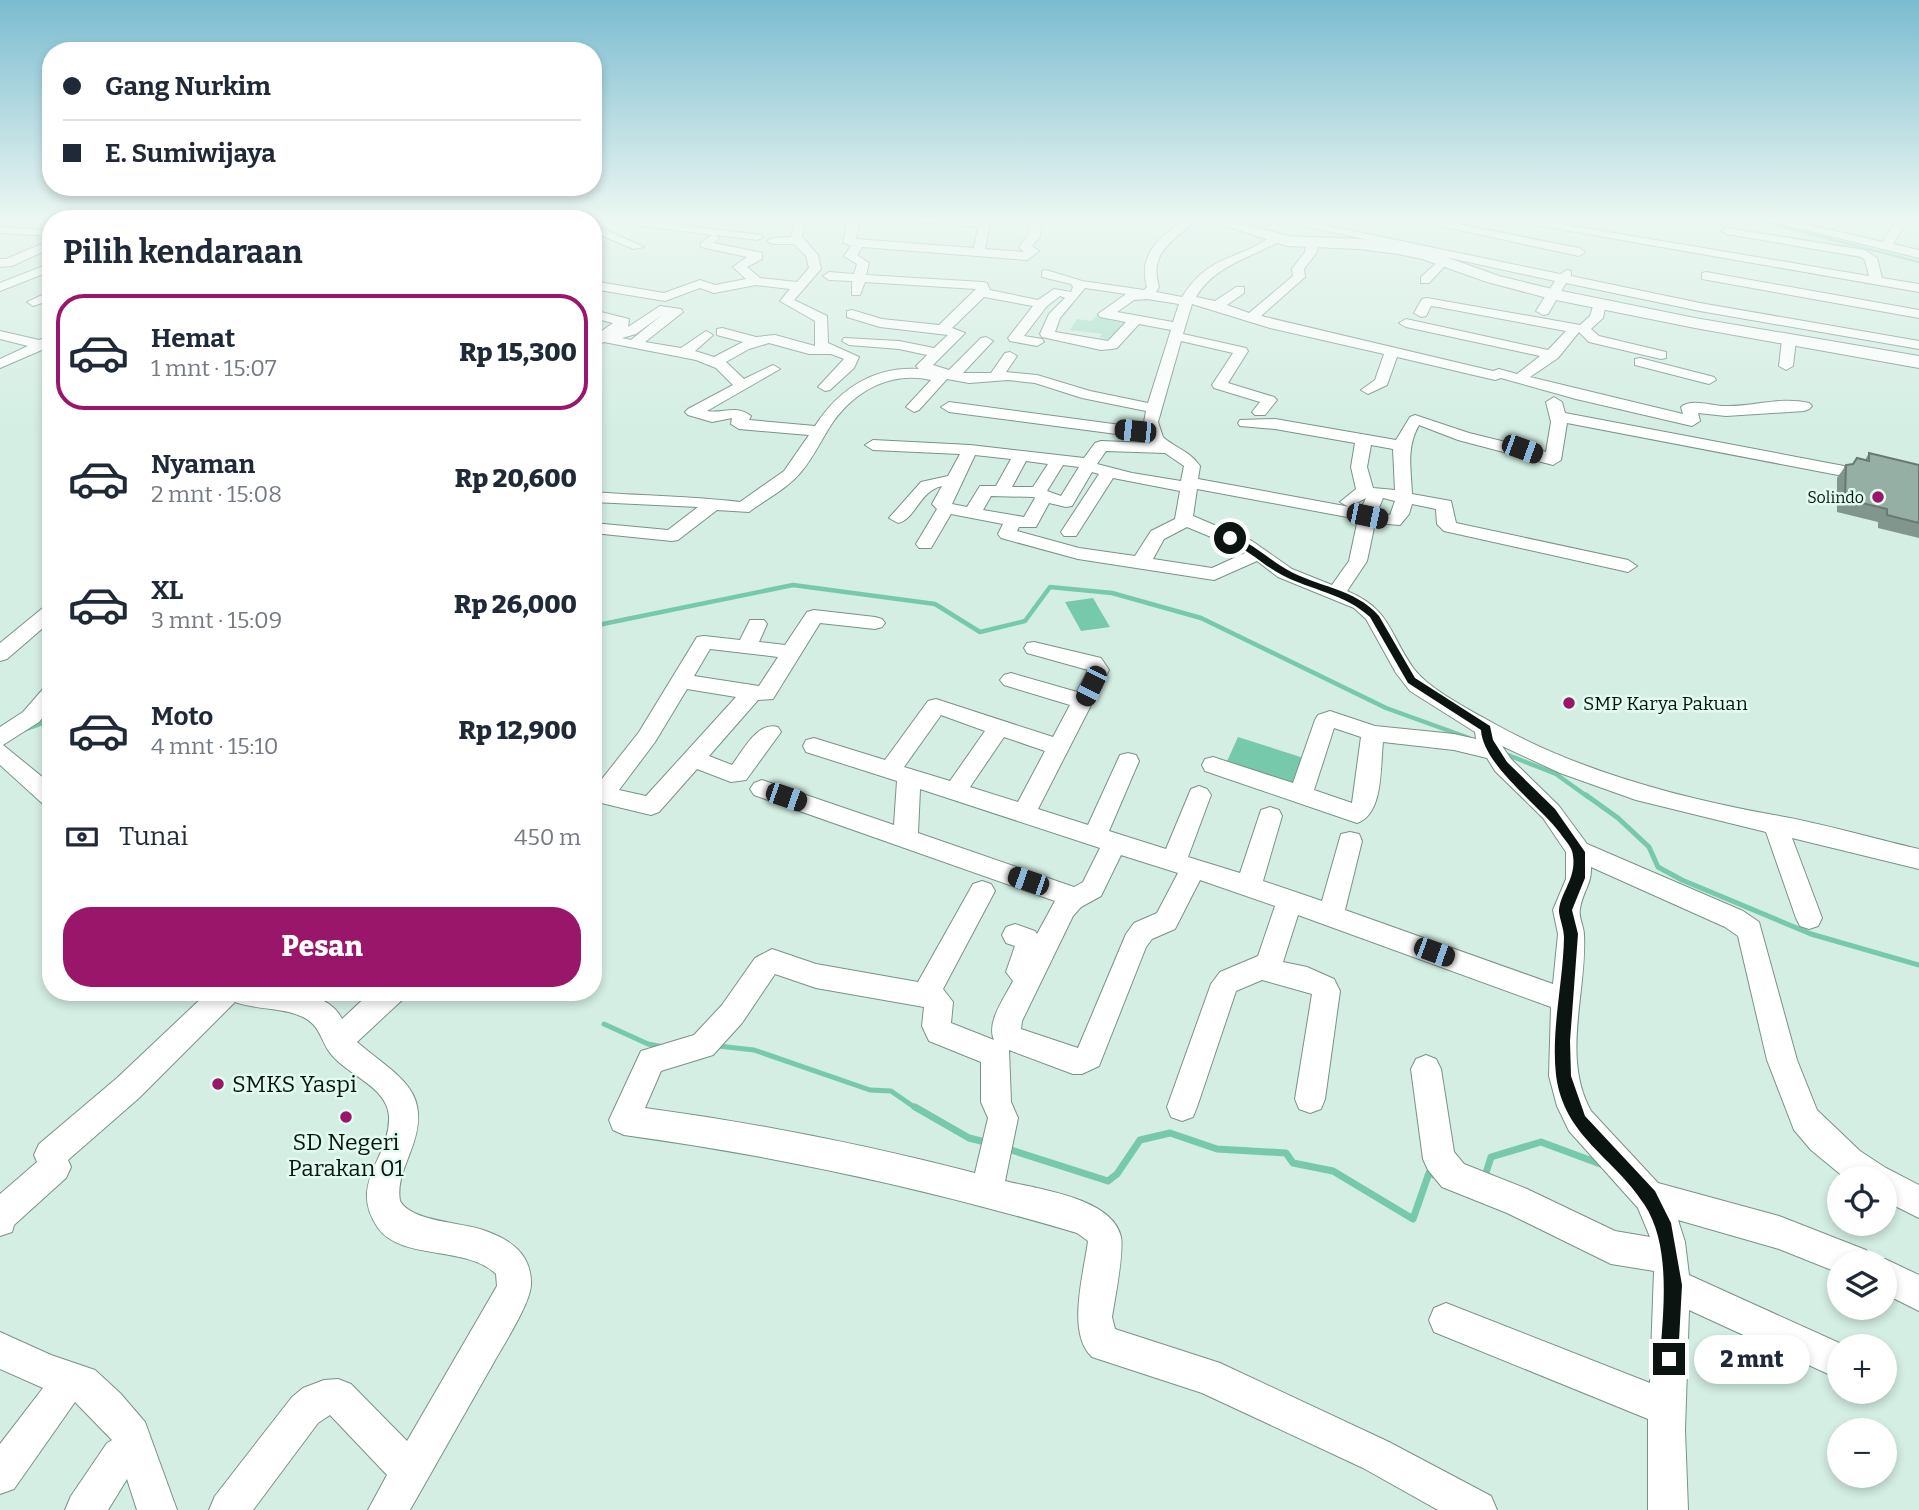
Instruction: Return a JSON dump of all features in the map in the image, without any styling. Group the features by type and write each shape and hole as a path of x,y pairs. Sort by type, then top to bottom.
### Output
{"main road":[{"path":"1526,287 1600,303 1701,298 1789,339 1919,362"}],"street":[{"path":"608,287 665,297 691,287"},
{"path":"800,287 786,301 821,319 823,328 819,341 852,357 825,387"},
{"path":"856,292 857,287"},
{"path":"945,330 985,287"},
{"path":"1153,287 1147,295 1125,301 1105,314 1241,351 1219,385 1269,400 1260,412"},
{"path":"1196,287 1186,303 1150,422 1157,442 1191,464 1182,516 1186,521 1246,545 1256,555 1285,573 1354,600 1374,616 1412,680 1490,743 1503,765 1551,812 1578,852 1734,919 1750,930 1782,1060 1805,1120 1840,1154 1857,1166"},
{"path":"1252,317 1287,287"},
{"path":"1543,311 1557,287"},
{"path":"1625,287 1701,298 1919,345"},
{"path":"1701,298 1703,287"},
{"path":"1898,310 1899,287"},
{"path":"1077,290 1149,309"},
{"path":"1077,290 1060,309 1047,334 1101,346 1113,345 1135,320"},
{"path":"1037,342 1014,338 1040,304 1058,292 1077,290 1147,295 1186,303"},
{"path":"1218,305 1240,290"},
{"path":"981,292 1040,304"},
{"path":"33,302 42,298"},
{"path":"1701,298 1898,310 1919,314"},
{"path":"1125,301 1218,305 1252,317 1495,376 1493,378 1556,409 1838,470"},
{"path":"602,315 620,317 638,302"},
{"path":"1421,313 1430,302 1574,333 1709,380"},
{"path":"1520,379 1535,364 1553,355 1574,333 1596,318 1600,303"},
{"path":"1060,309 1081,312"},
{"path":"602,311 620,317"},
{"path":"852,314 880,323 958,332 920,370"},
{"path":"602,338 622,325 620,317"},
{"path":"1406,323 1553,355"},
{"path":"722,332 758,342"},
{"path":"1574,333 1659,361"},
{"path":"0,335 42,341"},
{"path":"685,352 706,335"},
{"path":"1659,361 1663,337"},
{"path":"715,363 758,342 773,338 812,352 833,349"},
{"path":"1786,366 1789,339"},
{"path":"849,341 899,345 938,353"},
{"path":"952,376 986,341"},
{"path":"1,364 42,344"},
{"path":"602,345 610,347 602,353"},
{"path":"633,345 685,352 715,363 744,384"},
{"path":"1094,361 1101,346"},
{"path":"1368,390 1382,382 1385,366 1392,352"},
{"path":"995,377 1010,356"},
{"path":"773,369 693,412 712,417 733,413 743,416 739,424 820,431"},
{"path":"602,497 638,501 689,500 743,508 794,471 845,399 872,379 892,374 920,370 981,379 995,377 1041,380 1087,395 1153,408"},
{"path":"914,407 941,380 920,370"},
{"path":"1493,378 1520,379 1576,395 1692,421"},
{"path":"1556,409 1578,406 1576,395"},
{"path":"845,399 864,403"},
{"path":"1750,442 1696,430 1689,407 1726,411 1804,406"},
{"path":"949,407 1152,434"},
{"path":"873,445 970,450 1058,460 1087,465 1108,473 1396,520 1404,496 1402,446 1417,419 1453,434 1522,449 1553,460 1556,409"},
{"path":"1245,423 1275,424 1402,446"},
{"path":"1346,512 1350,500 1365,491 1358,463 1364,440"},
{"path":"972,513 987,489 1041,495 1066,502 1101,446 1167,449"},
{"path":"970,450 941,501 942,506 1030,523 1058,460"},
{"path":"1021,456 1010,493 1007,534 1066,540 1142,563 1220,574 1256,555"},
{"path":"1066,540 1108,473"},
{"path":"898,518 930,481 953,481"},
{"path":"1336,593 1357,561 1375,493 1404,496 1445,506 1446,524 1450,527 1629,566"},
{"path":"602,528 672,536 714,505"},
{"path":"925,544 946,508"},
{"path":"1142,563 1149,544 1159,532 1186,521"},
{"path":"682,681 751,694 767,692 814,616 875,622"},
{"path":"0,654 42,619"},
{"path":"747,645 757,624"},
{"path":"602,788 647,737 704,642 791,652"},
{"path":"1024,813 1099,667 1094,663 1034,648"},
{"path":"1011,680 1083,701"},
{"path":"602,793 651,806 751,694"},
{"path":"9,732 31,717 42,704"},
{"path":"905,838 902,771 936,706 1057,747"},
{"path":"1300,796 1326,720 1332,718 1373,733 1490,743 1568,767 1626,790 1919,859"},
{"path":"955,792 999,728"},
{"path":"694,759 738,775 770,732"},
{"path":"1213,765 1351,814 1360,814 1373,733"},
{"path":"814,746 902,771 955,792 1184,864 1568,1001"},
{"path":"0,752 42,789"},
{"path":"1128,761 1092,889 1063,909 1005,1030 1007,1035 1020,1042 1078,1061 1089,1057 1139,935 1166,921 1184,864 1199,795"},
{"path":"762,789 1077,898"},
{"path":"1249,886 1270,816"},
{"path":"1775,824 1809,918"},
{"path":"1331,915 1350,841"},
{"path":"1578,852 1578,878 1566,910 1571,934 1562,1062 1572,1106 1588,1132 1650,1197 1663,1223 1672,1270 1667,1408 1668,1510"},
{"path":"926,994 982,891"},
{"path":"1262,969 1269,962 1290,900"},
{"path":"990,1051 1028,951 1026,939 1015,935"},
{"path":"987,1192 1003,1118 996,1102 996,1057 990,1051 939,1032 936,1026 939,1002 926,994 816,976 772,961 765,966 732,1014 707,1042 652,1060 624,1119 768,1141 876,1163 1084,1218 1101,1230 1106,1248 1095,1317 1098,1338 1105,1344 1207,1376 1376,1455 1478,1510"},
{"path":"1182,1107 1225,984 1233,976 1262,969 1318,982 1326,991 1310,1100"},
{"path":"0,1220 1,1215 55,1167 50,1155 128,1088 218,1001"},
{"path":"287,1001 321,1012 334,1029 338,1041 384,1080 402,1106 402,1133 385,1175 383,1192 386,1209 392,1220 406,1229 495,1250 512,1266 514,1287 501,1316 388,1510"},
{"path":"338,1041 381,1001"},
{"path":"1426,1069 1438,1159 1453,1176 1516,1200 1611,1247 1631,1252 1672,1270 1827,1354"},
{"path":"1897,1190 1919,1202"},
{"path":"1650,1197 1719,1214 1827,1250"},
{"path":"1897,1282 1919,1294"},
{"path":"1446,1320 1667,1408"},
{"path":"0,1350 47,1372 82,1383 107,1406 132,1435 157,1510"},
{"path":"229,1510 304,1410 316,1400 327,1396 338,1397 410,1471"},
{"path":"0,1475 59,1397"},
{"path":"85,1510 120,1456"}],"shaded area":[{"path":"1098,314 1135,321 1119,341 1099,338 1102,334 1070,330 1077,319 1091,321"},
{"path":"1093,598 1110,627 1081,631 1065,602"},
{"path":"1238,737 1310,760 1298,792 1224,768"}],"building":[{"path":"1869,453 1919,465 1919,523 1887,515 1887,509 1845,499 1846,465 1853,464 1857,458 1869,461"}],"waterway":[{"path":"602,624 793,585 935,604 980,632 1025,621 1050,587 1112,593 1201,618 1386,708 1469,738"},
{"path":"21,731 42,723"},
{"path":"1503,753 1556,774 1588,797"},
{"path":"1586,795 1618,818 1649,847 1658,867 1682,880 1811,934 1919,965"},
{"path":"604,1024 648,1044 664,1047"},
{"path":"718,1046 754,1050 870,1090 891,1091 917,1109"},
{"path":"915,1107 969,1138 985,1142"},
{"path":"1008,1149 1108,1181 1117,1174 1140,1140 1170,1133 1217,1149 1286,1153 1293,1163 1333,1171 1413,1219 1429,1173 1434,1175"},
{"path":"1485,1176 1491,1157 1541,1142 1603,1165"}],"place":[{"name":"Solindo","path":"1878,497"},
{"name":"SMP Karya Pakuan","path":"1569,703"},
{"name":"SMKS Yaspi","path":"218,1084"},
{"name":"SD Negeri Parakan 01","path":"346,1117"}],"route":[{"path":"1230,538 1246,545 1256,555 1285,573 1347,597 1368,610 1412,680 1486,729 1487,741 1503,765 1551,812 1575,844 1579,872 1576,889 1566,910 1571,934 1563,1041 1564,1076 1572,1106 1580,1121 1650,1197 1663,1223 1673,1285 1669,1359"}]}
